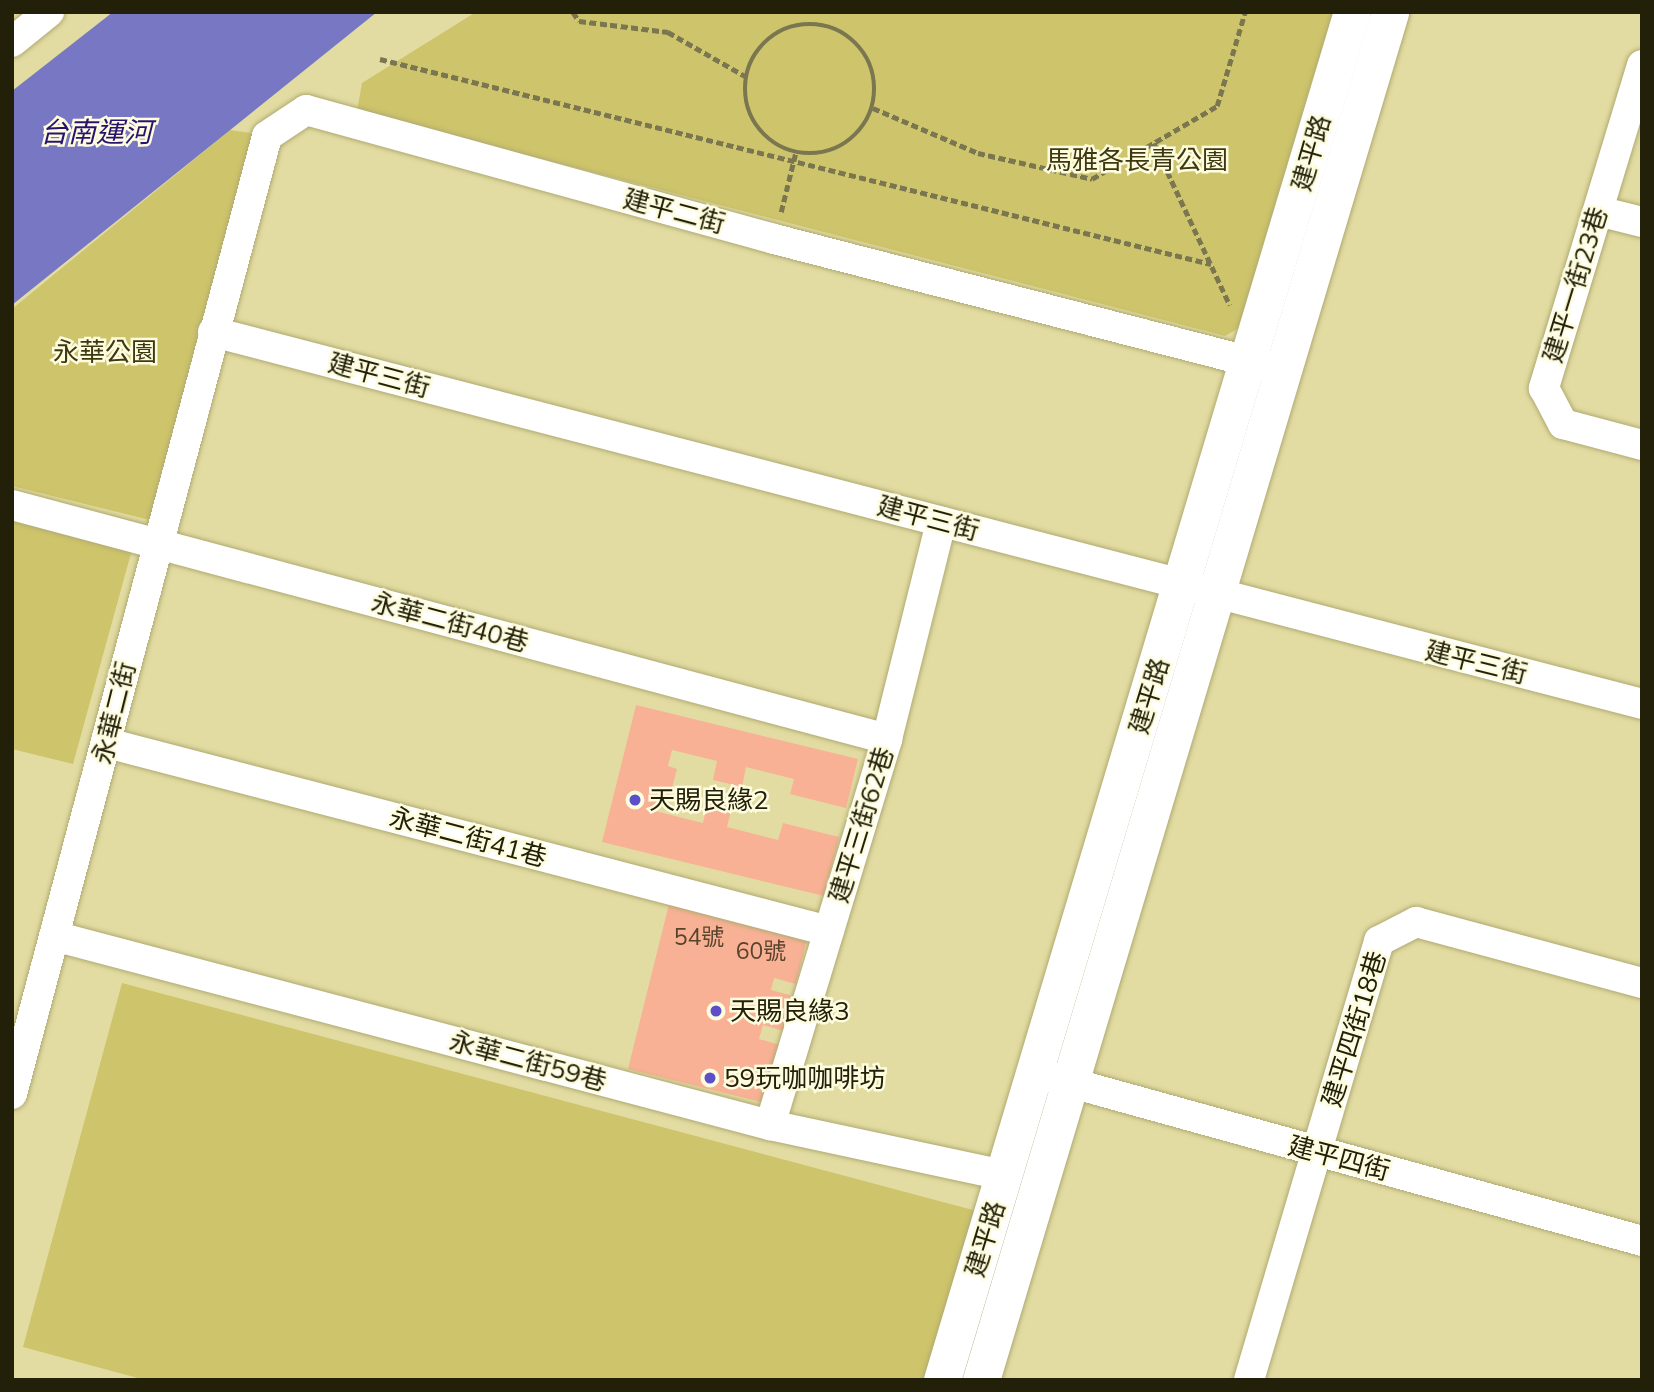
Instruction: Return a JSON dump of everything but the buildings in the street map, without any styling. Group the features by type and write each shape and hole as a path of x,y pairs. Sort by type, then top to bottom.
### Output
{"street":[{"path":"12,42 49,12"},
{"name":"建平路","path":"981,1380 1054,1078 1182,584 1237,357 1352,12"},
{"name":"建平路","path":"942,1380 1004,1175 1054,1078 1217,596 1390,12"},
{"name":"建平一街23巷","path":"1642,65 1544,388 1563,424 1642,445"},
{"name":"建平二街","path":"214,332 267,136 306,110 774,239 1237,357 1284,372"},
{"path":"1598,211 1642,222"},
{"name":"建平三街","path":"214,332 1182,584 1217,596 1642,704"},
{"name":"永華二街","path":"12,1094 214,332"},
{"name":"永華二街40巷","path":"12,505 158,541 887,739"},
{"name":"建平三街62巷","path":"770,1125 887,739 941,522"},
{"name":"永華二街41巷","path":"107,743 829,932"},
{"name":"建平四街18巷","path":"1249,1380 1380,941 1416,922 1642,983"},
{"name":"永華二街59巷","path":"54,936 770,1125 1004,1175"},
{"name":"建平四街","path":"1054,1078 1316,1153 1642,1241"}],"path":[{"path":"573,12 579,21 668,32 745,76"},
{"path":"873,108 978,153 1092,178 1217,106 1245,12"},
{"path":"829,26 855,42 872,67 873,108 849,141 831,150 796,151 766,138 752,120 745,99 745,76 754,55 768,38 788,27 829,26"},
{"path":"380,59 1211,264"},
{"path":"1154,143 1235,316 1237,357"},
{"path":"774,239 796,151"}],"green space":[{"name":"馬雅各長青公園","path":"476,12 1335,12 1244,325 1225,336 357,111 362,83"},
{"name":"永華公園","path":"230,130 257,134 154,521 12,486 12,309"},
{"path":"12,515 133,546 73,764 12,749"},
{"path":"122,983 999,1217 955,1380 145,1380 23,1347"}],"water":[{"name":"台南運河","path":"113,12 377,12 12,305 12,91"}],"place":[{"name":"天賜良緣2","path":"635,800"},
{"name":"天賜良緣3","path":"716,1011"},
{"name":"59玩咖咖啡坊","path":"710,1078"}]}
